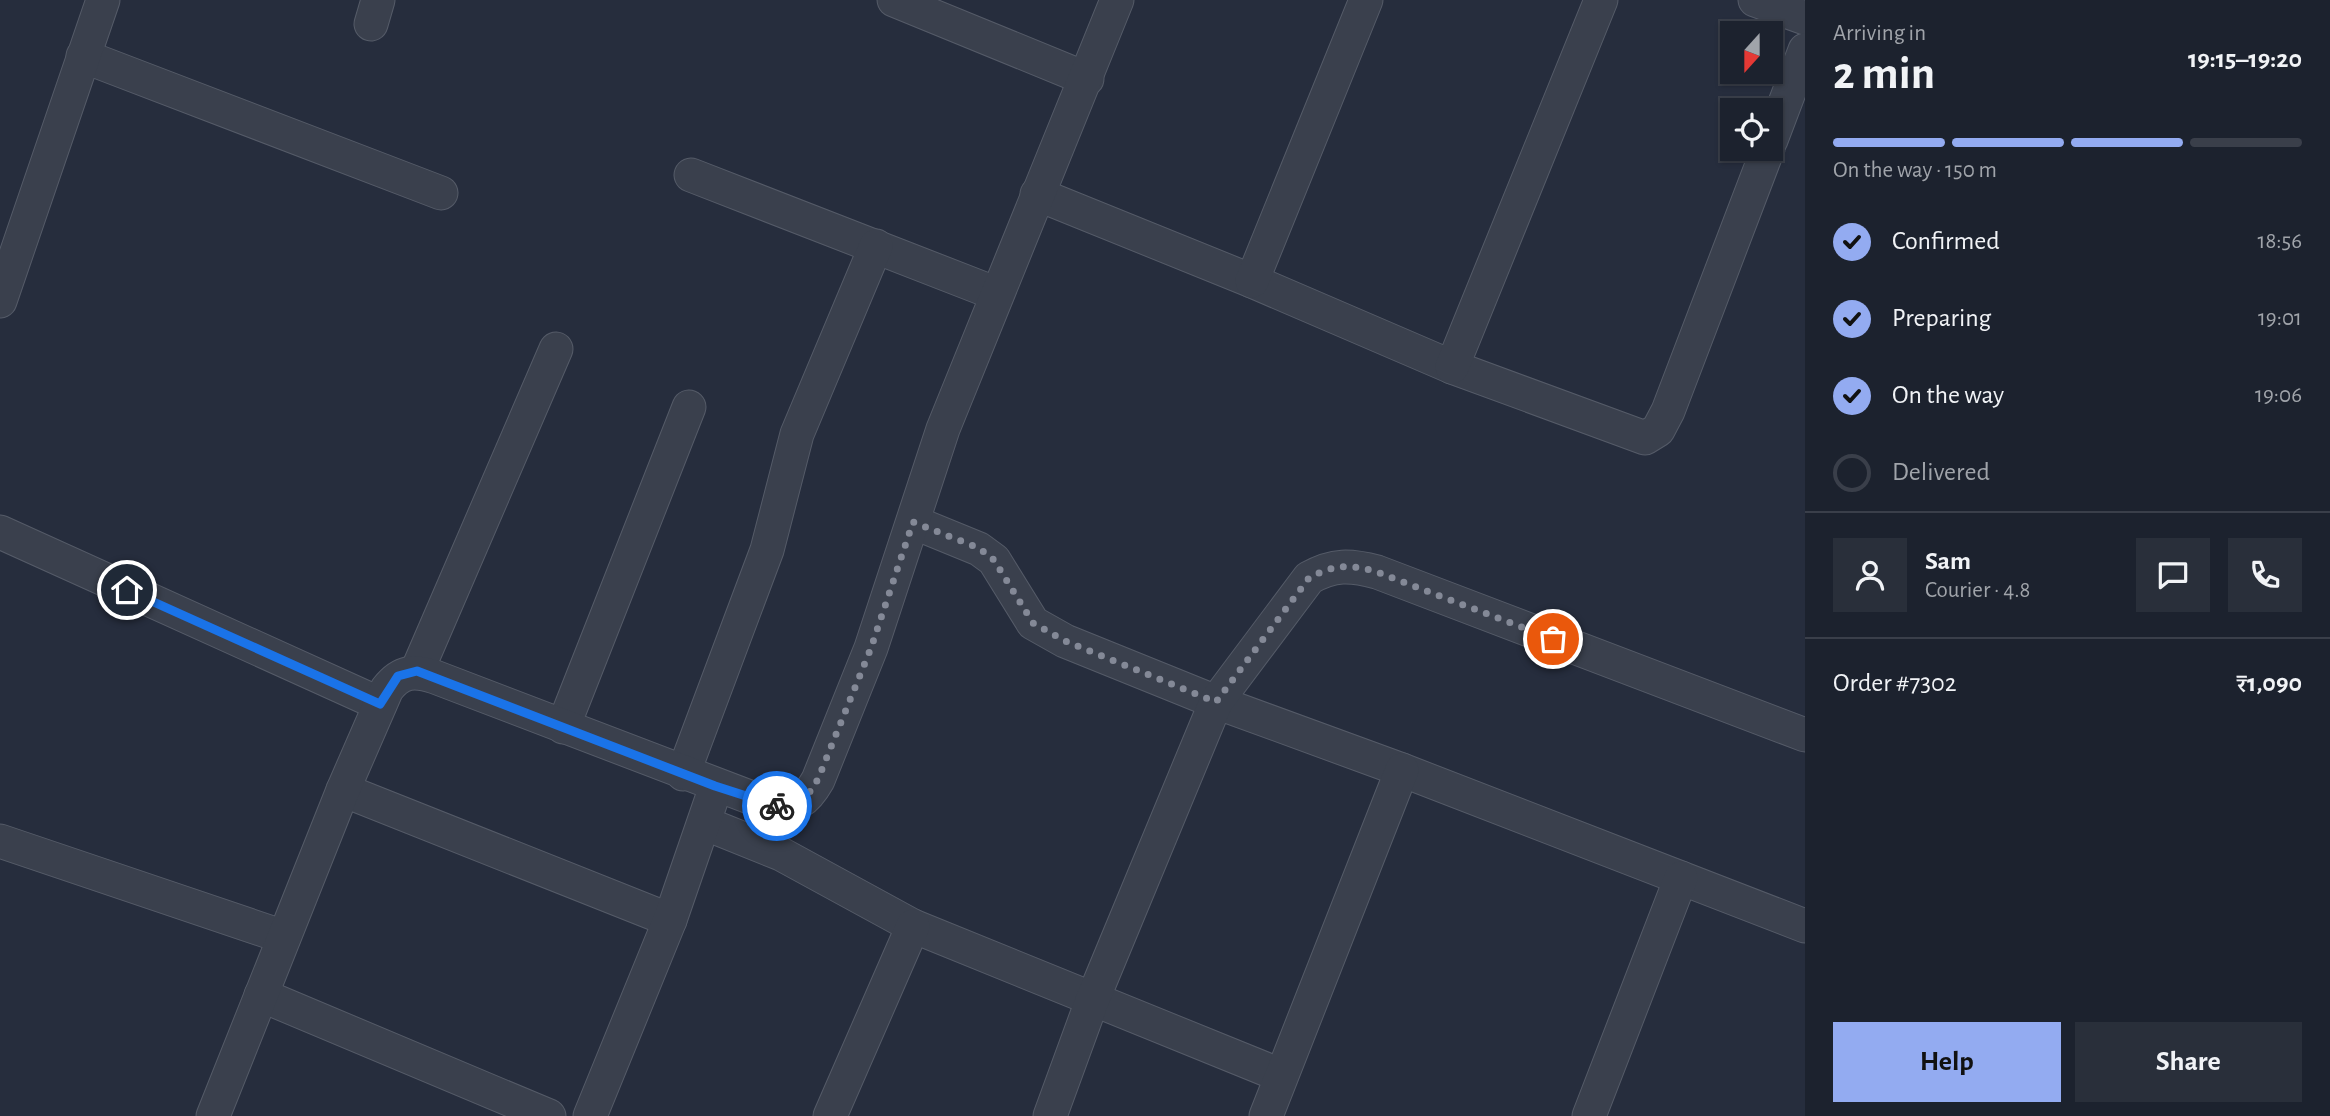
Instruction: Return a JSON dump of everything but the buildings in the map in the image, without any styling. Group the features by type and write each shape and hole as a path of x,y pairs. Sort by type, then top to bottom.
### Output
{"street":[{"path":"0,300 103,0"},
{"path":"894,0 1087,79"},
{"path":"213,1116 343,790 380,704 398,676 417,671 772,806 793,807 807,797 818,779 871,648 943,429 1037,194 1087,79 1116,0"},
{"path":"1252,281 1366,0"},
{"path":"1452,367 1601,0"},
{"path":"1755,0 1805,18"},
{"path":"1783,108 1805,50"},
{"path":"83,56 440,193"},
{"path":"1037,194 1252,281 1452,367 1645,438 1658,430 1668,411 1763,161"},
{"path":"691,175 997,294"},
{"path":"683,774 767,550 797,434 876,246"},
{"path":"417,671 556,349"},
{"path":"563,727 689,407"},
{"path":"913,522 979,548 994,560 1033,623 1065,641 1216,702 1402,770 1805,926"},
{"path":"0,532 380,704"},
{"path":"1050,1116 1092,1000 1216,702 1309,578 1326,568 1350,564 1377,572 1805,735"},
{"path":"1266,1116 1402,770"},
{"path":"590,1116 670,920 715,786"},
{"path":"343,790 670,920"},
{"path":"704,823 781,854 913,926 1280,1075"},
{"path":"0,841 284,936"},
{"path":"1589,1116 1681,878"},
{"path":"830,1116 913,926"},
{"path":"261,995 549,1116"}],"way so far":[{"path":"777,806 793,807 807,797 818,779 871,648 913,522 979,548 994,560 1020,606 1033,623 1065,641 1216,702 1309,578 1326,568 1350,564 1377,572 1553,639"}],"route":[{"path":"127,590 380,704 387,689 398,676 417,671 715,786 777,806"}]}
